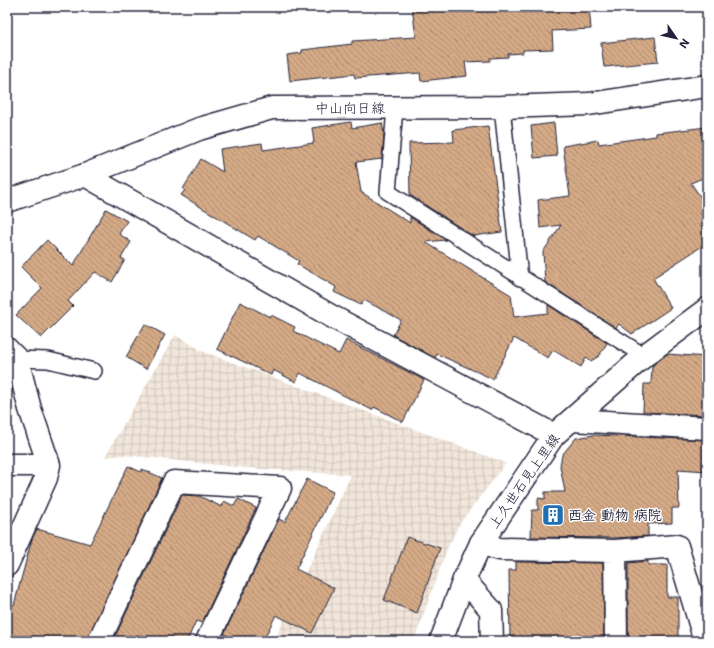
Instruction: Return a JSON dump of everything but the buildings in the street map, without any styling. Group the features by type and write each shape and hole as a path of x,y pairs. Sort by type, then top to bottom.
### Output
{"street":[{"name":"中山向日線","path":"7,201 85,175 199,129 272,108 502,107 589,104 707,86"},
{"path":"85,175 330,316 554,436"},
{"name":"上久世石見上里線","path":"441,641 464,580 481,543 554,436 644,356 707,309"},
{"path":"7,565 46,478 49,465 12,354"},
{"path":"572,420 707,428"},
{"path":"7,465 49,465"},
{"path":"99,641 174,482 280,488 207,641"},
{"path":"481,543 499,549 615,551 677,546 705,641"},
{"path":"615,551 616,641"},
{"path":"464,580 492,610 492,641"}],"lane":[{"path":"502,107 520,278"},
{"path":"395,108 388,192 520,278 644,356"},
{"path":"12,354 48,360 94,371"}],"shaded area":[{"path":"175,335 204,352 506,463 460,523 447,549 414,641 274,641 351,475 236,467 125,455 105,457"}],"place":[{"name":"西金 動物 病院","path":"553,515"}]}
